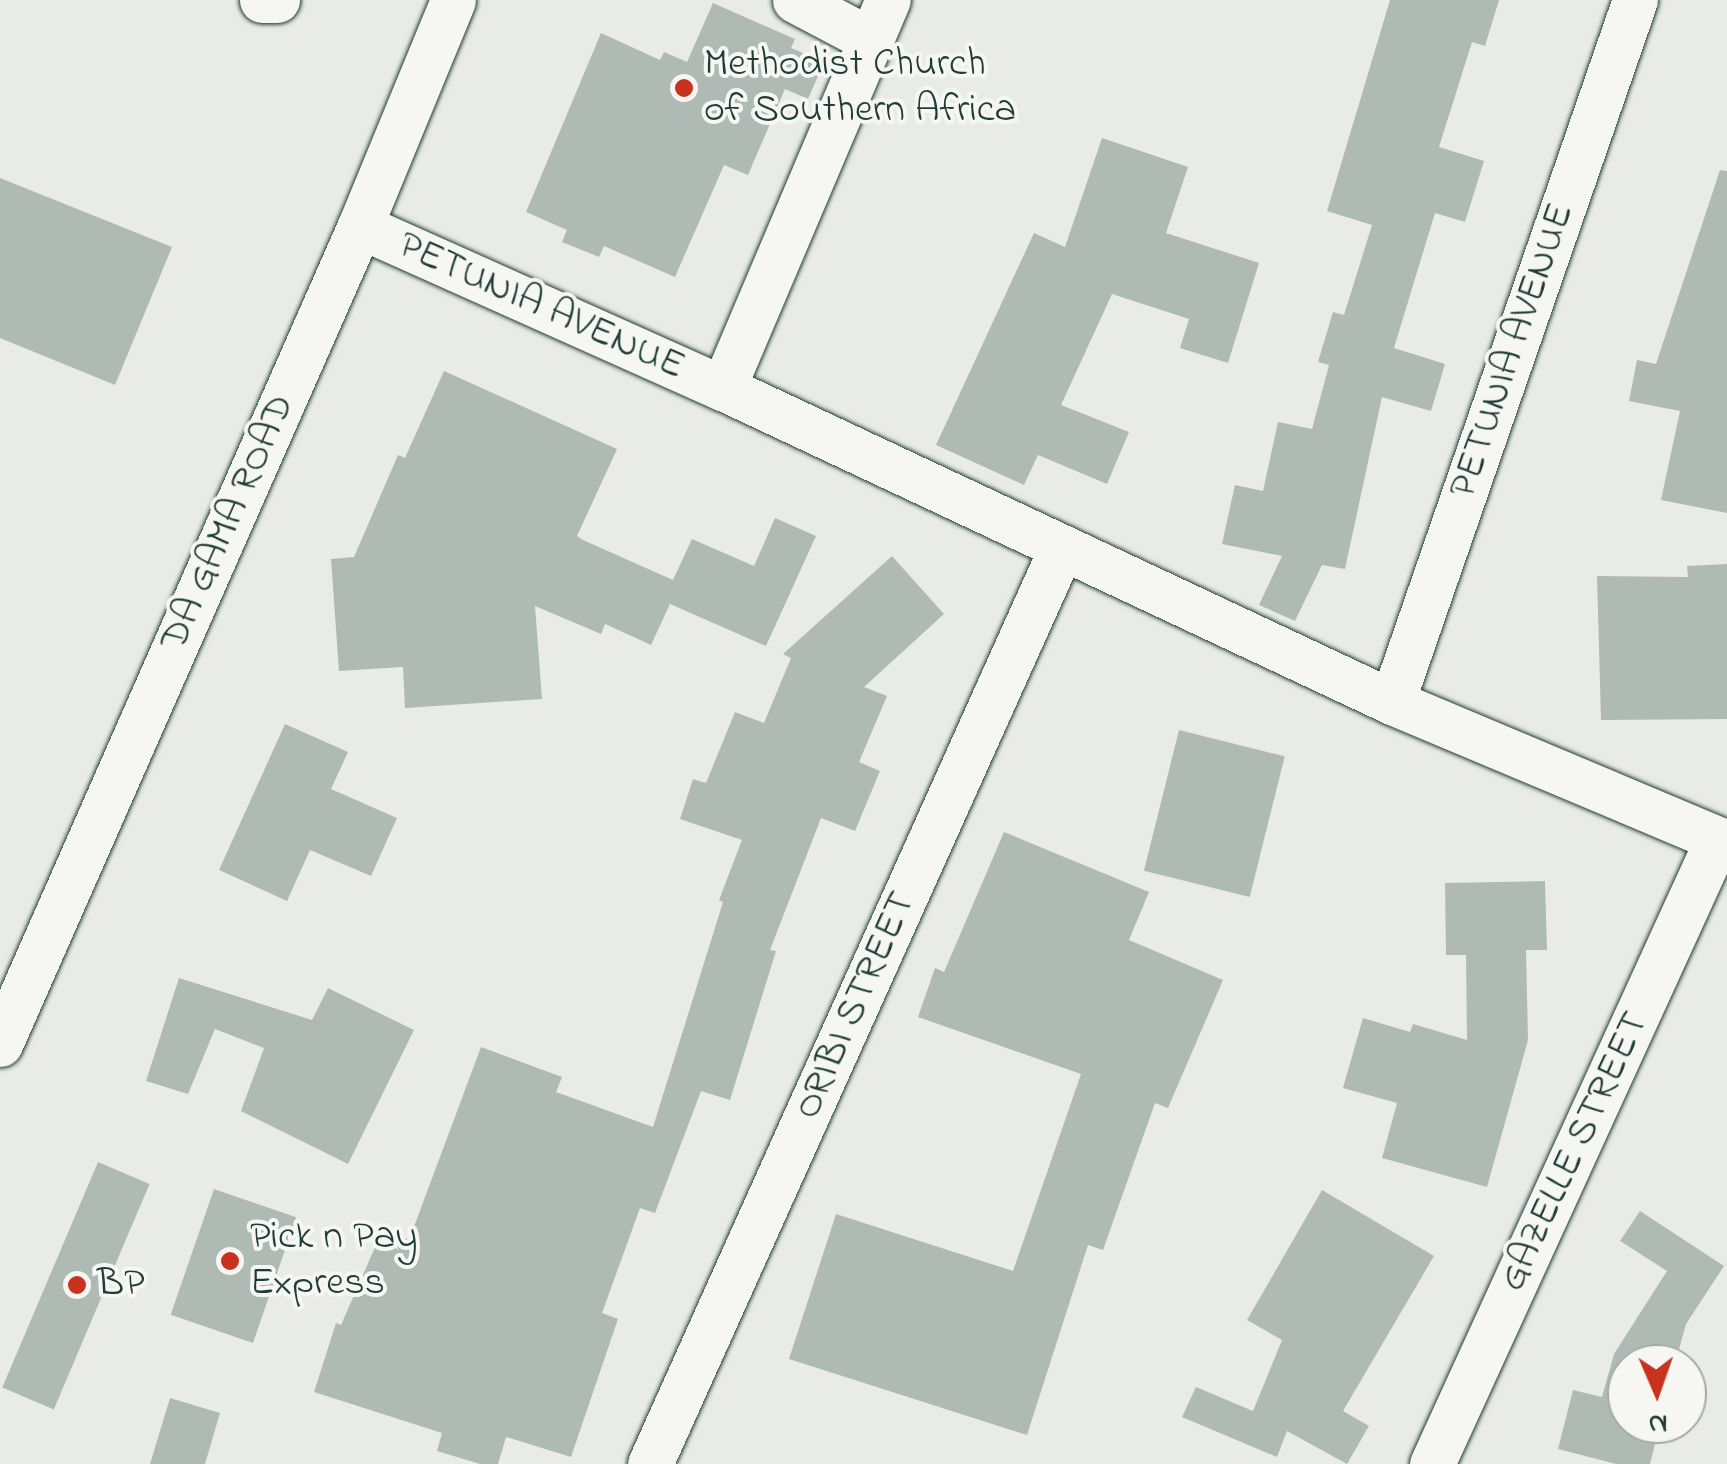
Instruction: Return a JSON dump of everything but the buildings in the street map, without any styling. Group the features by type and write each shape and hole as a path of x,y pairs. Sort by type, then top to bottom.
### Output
{"street":[{"path":"262,0 277,0"},
{"name":"DA GAMA ROAD","path":"0,1044 360,226 454,0"},
{"path":"794,0 880,20"},
{"name":"PETUNIA AVENUE","path":"1392,702 1635,0"},
{"name":"PETUNIA AVENUE","path":"723,388 880,20"},
{"name":"PETUNIA AVENUE","path":"360,226 723,388 1392,702 1722,841"},
{"name":"ORIBI STREET","path":"650,1464 1062,548"},
{"name":"GAZELLE STREET","path":"1432,1464 1722,841"}],"place":[{"name":"Methodist Church of Southern Africa","path":"684,88"},
{"name":"Pick n Pay Express","path":"230,1261"},
{"name":"BP","path":"77,1285"}]}
